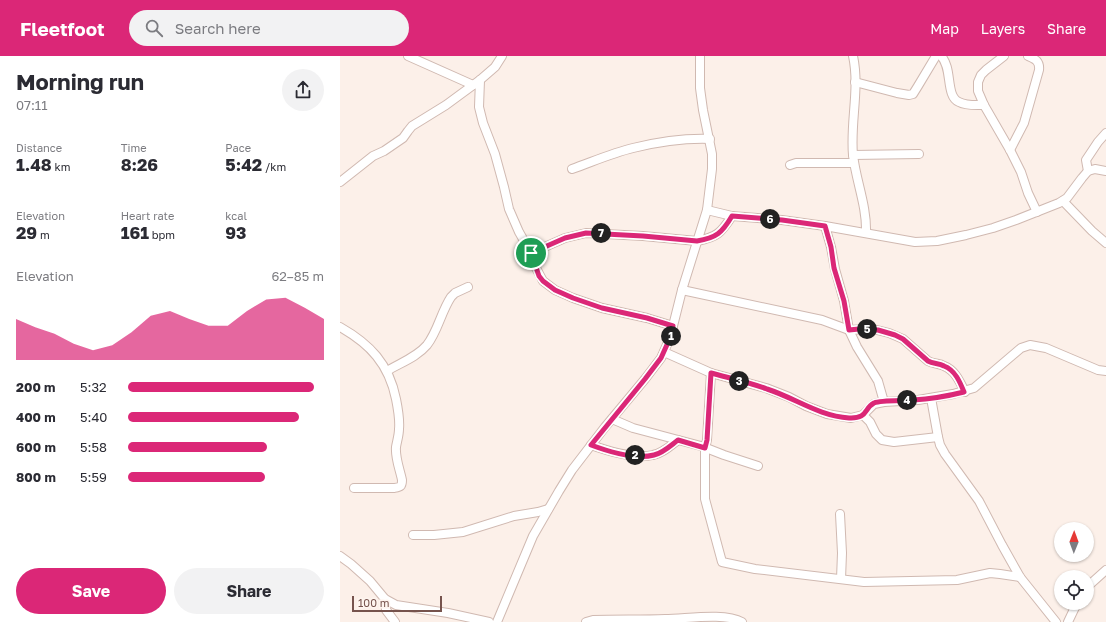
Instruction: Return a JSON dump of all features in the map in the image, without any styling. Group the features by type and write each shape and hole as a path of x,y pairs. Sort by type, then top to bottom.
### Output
{"street":[{"path":"408,56 477,83"},
{"path":"340,182 373,156 403,138 412,126 446,105 477,83 495,67 502,56"},
{"path":"497,622 533,536 548,509 572,470 645,379 664,352 670,338 682,290 707,210 712,169 710,139 703,110 700,88 700,56"},
{"path":"853,56 856,96 852,132 854,159 866,214 866,233"},
{"path":"856,82 897,93 908,95 912,94 941,56 948,70 952,94 955,100 962,103 984,105"},
{"path":"1004,56 986,70 979,79 978,91 984,105 1021,172 1028,193 1037,212"},
{"path":"1010,150 1024,123 1040,65 1038,61 1028,56"},
{"path":"477,83 479,107 483,123 495,154 508,209 531,253 539,276 543,281 555,290 573,298 602,308 647,318 673,326"},
{"path":"1088,171 1086,160 1106,132"},
{"path":"572,169 632,148 685,139 710,139"},
{"path":"790,165 796,163 825,163 854,159 919,154"},
{"path":"707,210 732,216 782,220 825,226 915,242 937,241 966,235 1037,212 1063,201 1088,171 1095,169 1106,171"},
{"path":"1063,201 1092,231 1106,242"},
{"path":"531,253 565,238 586,233 697,241 714,236 721,232 732,216"},
{"path":"825,226 831,247 834,268 844,301 849,330 857,347 878,381 884,402"},
{"path":"387,370 410,358 426,346 433,335 451,297 455,293 468,287"},
{"path":"682,290 822,320 849,330 878,330 889,333 900,338 928,361 944,366 953,372 957,376 964,392"},
{"path":"340,328 364,343 378,358 387,370 394,387 398,405 399,429 396,453 402,485 394,488 354,488"},
{"path":"664,352 711,373 766,388 827,414 851,418 863,415 874,404 931,398 964,392 974,388 1021,348 1030,345 1046,348 1098,370 1106,371"},
{"path":"711,373 707,440 705,448 705,499 722,562 755,569 864,582 957,580 990,573 1020,577"},
{"path":"931,398 938,438 945,454 980,502 1020,577 1056,622"},
{"path":"863,415 870,422 876,434 882,440 887,442 938,438"},
{"path":"612,419 633,428 705,448 758,466"},
{"path":"591,445 616,453 652,456 667,449 678,440"},
{"path":"413,534 434,535 463,532 514,516 548,509"},
{"path":"840,514 842,553 841,579"},
{"path":"340,556 370,581 386,599 396,605 448,613 489,622"},
{"path":"1094,581 1106,570"},
{"path":"386,599 386,610 395,622"},
{"path":"1068,622 1074,610"},
{"path":"586,622 593,620 646,621 710,617 728,618 742,622"}],"route":[{"path":"732,216 782,220 825,226 831,247 834,268 844,301 849,330 878,330 895,335 928,361 950,369 957,376 964,392 918,400 874,404 863,415 851,418 827,414 766,388 711,373 707,440 705,448 678,440 667,449 652,456 616,453 606,450 591,445 661,358 670,338 673,326 647,318 602,308 555,290 539,276 531,253 542,247 576,234 586,233 697,241 708,239 721,232 732,216"}]}
